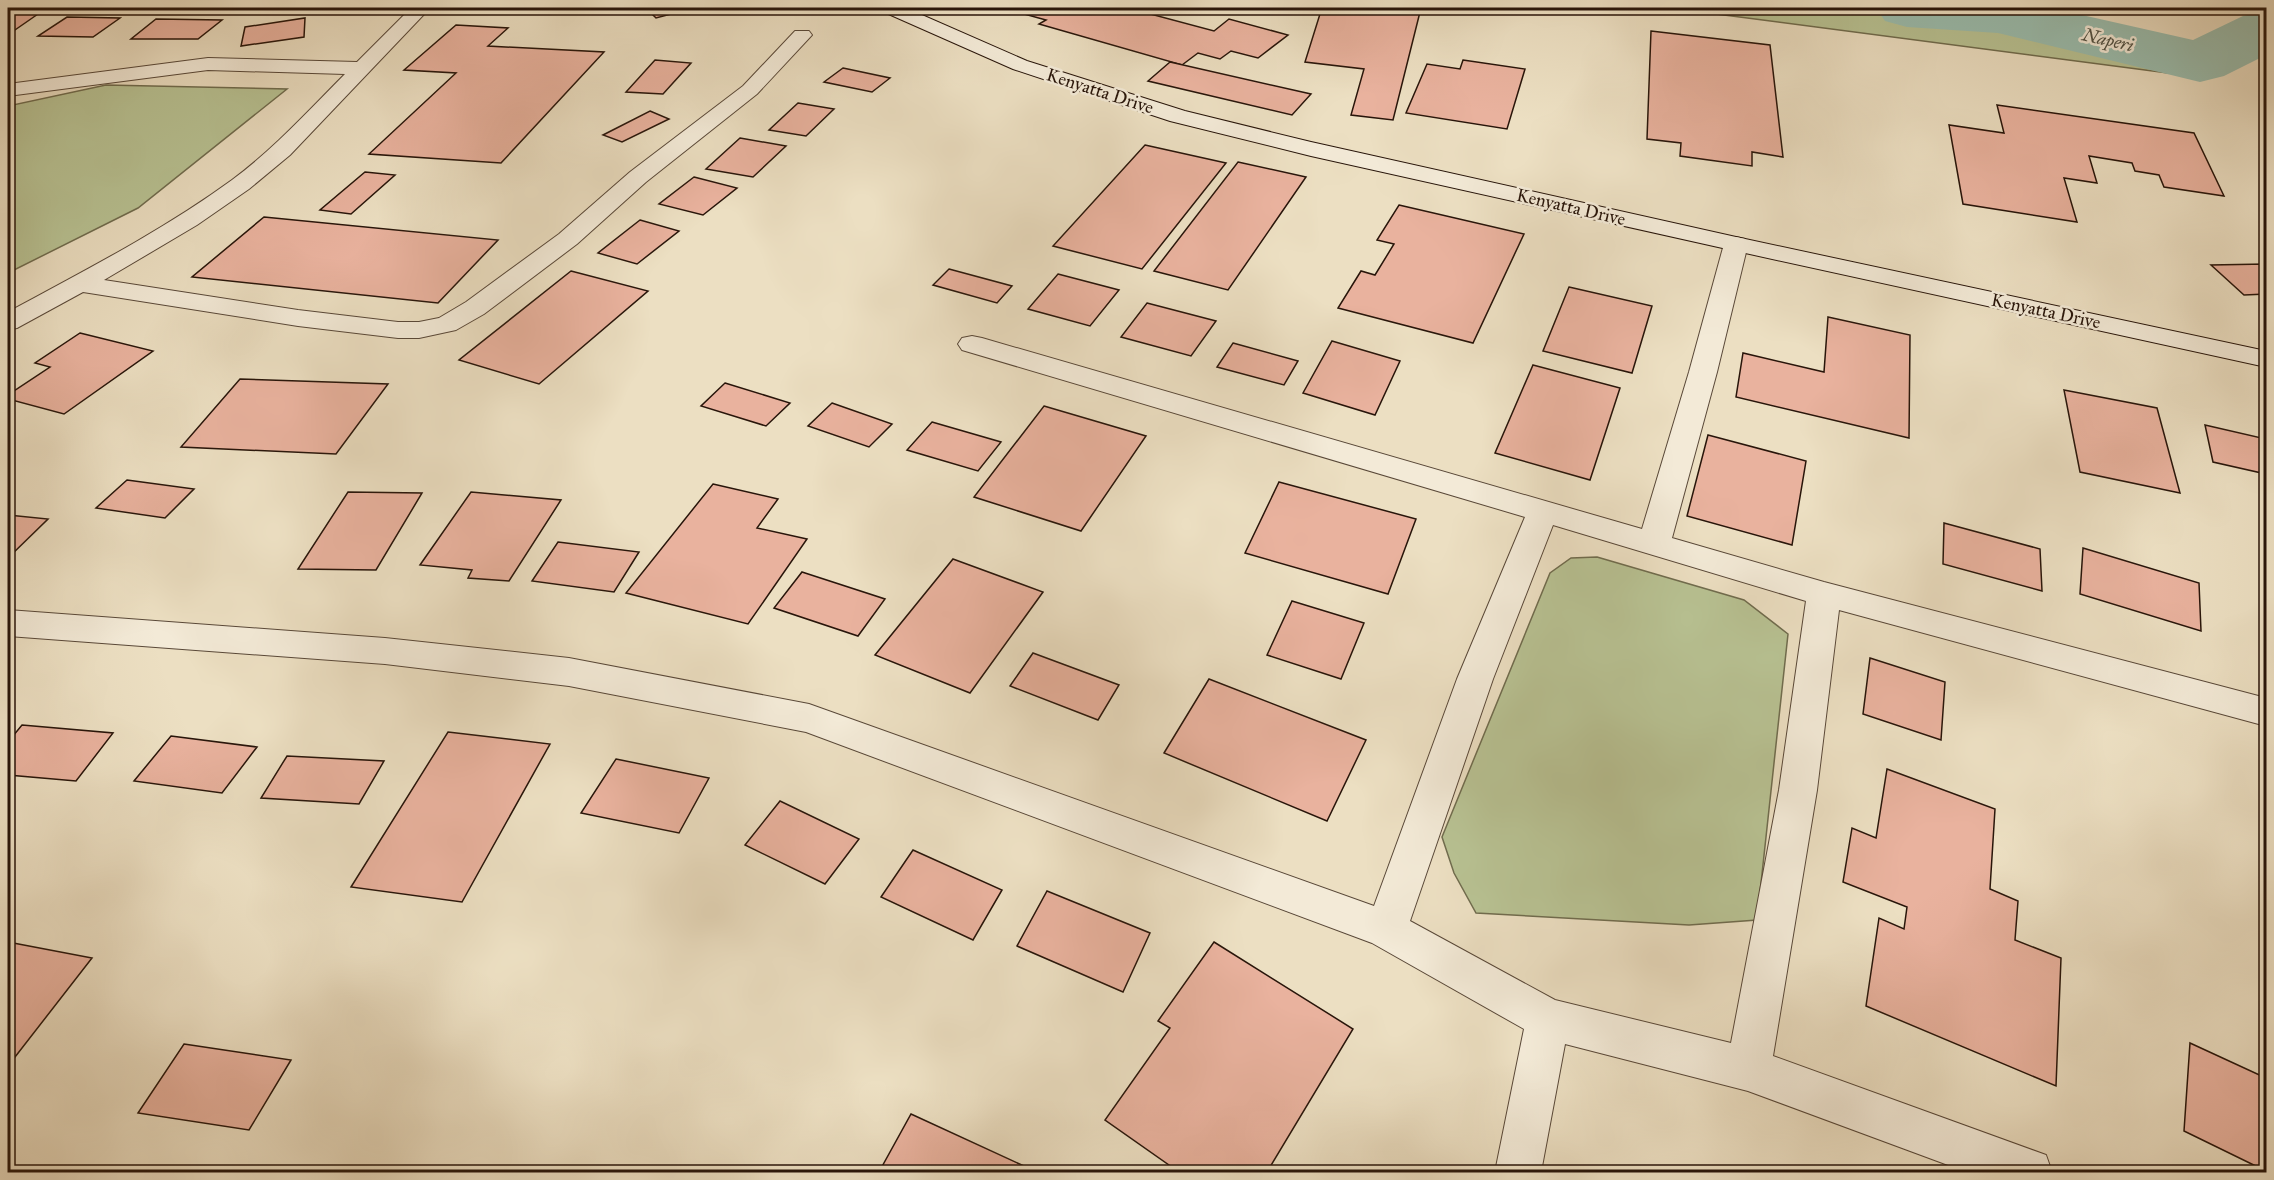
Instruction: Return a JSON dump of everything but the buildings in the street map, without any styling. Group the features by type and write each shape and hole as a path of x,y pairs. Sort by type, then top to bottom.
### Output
{"street":[{"path":"8,322 189,220 241,184 282,150 421,8"},
{"name":"Kenyatta Drive","path":"891,8 1020,65 1178,116 1311,149 1736,244 2266,359"},
{"path":"79,284 298,318 398,330 419,330 447,324 475,308 568,239 638,177 750,90 802,35"},
{"path":"8,90 208,64 364,68"},
{"path":"1654,544 1704,372 1736,244"},
{"path":"972,344 1824,594 2266,712"},
{"path":"1386,929 1475,679 1543,510"},
{"path":"1748,1069 1798,790 1824,594"},
{"path":"8,623 385,651 570,672 809,718 1386,929 1548,1019 1748,1069 2029,1173"},
{"path":"1518,1173 1548,1019"}],"green space":[{"path":"1670,8 1976,8 2168,73"},
{"path":"106,85 287,89 138,208 8,273 8,106"},
{"path":"1597,557 1744,600 1788,634 1757,920 1689,925 1476,913 1454,873 1442,837 1550,573 1571,558"}],"waterway":[{"name":"Naperi","path":"1907,8 1998,14 2200,62 2266,30"}]}
